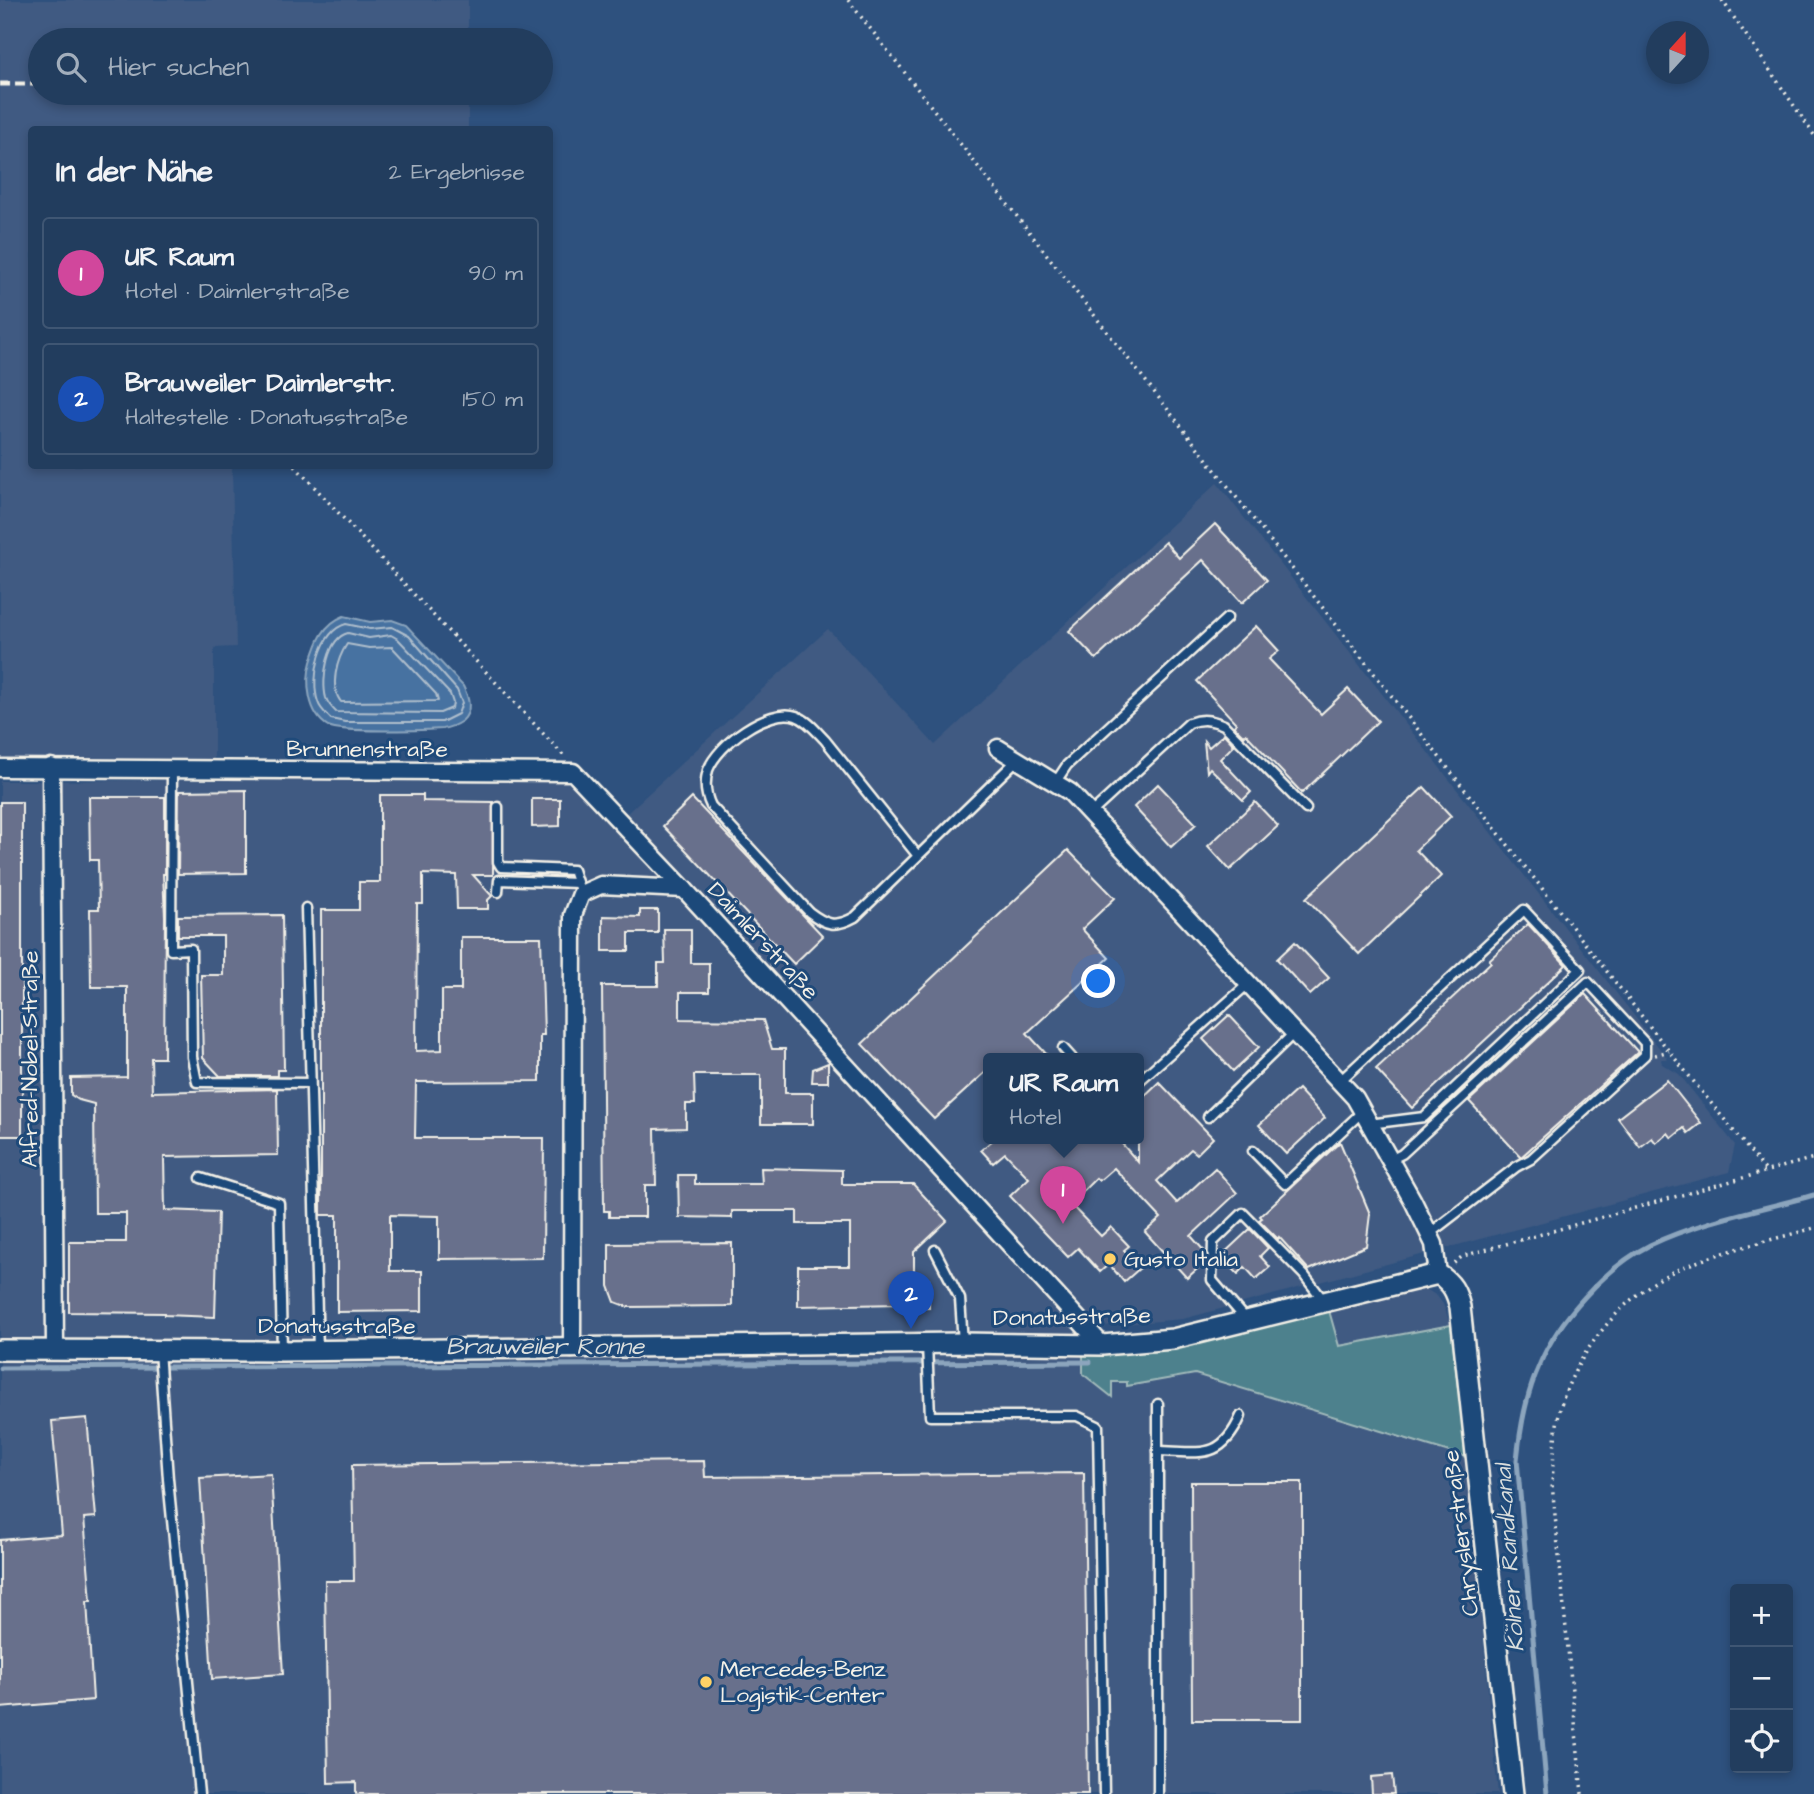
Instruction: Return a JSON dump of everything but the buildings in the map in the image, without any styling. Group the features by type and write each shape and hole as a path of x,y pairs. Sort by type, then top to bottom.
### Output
{"street":[{"path":"998,748 1070,792 1354,1098 1434,1244 1438,1274"},
{"name":"Brunnenstraße","path":"0,768 573,772"},
{"name":"Alfred-Nobel-Straße","path":"51,768 55,1349"},
{"path":"573,772 684,888"},
{"name":"Daimlerstraße","path":"579,888 601,885 684,888 1102,1345"},
{"path":"572,1349 573,915 579,888"},
{"name":"Donatusstraße","path":"0,1350 55,1349 159,1354 572,1349 927,1352 963,1343 1102,1345 1172,1339 1438,1274"},
{"name":"Chryslerstraße","path":"1438,1274 1455,1290 1460,1307 1513,1794"}],"lane":[{"path":"1055,783 1068,765 1227,618"},
{"path":"918,856 825,740 796,716 779,715 757,722 721,750 709,768 705,783 706,796 711,806 809,912 823,923 835,926 855,918 1017,760"},
{"path":"1090,814 1189,723 1197,720 1216,721 1224,725 1306,808"},
{"path":"172,770 171,950 191,949 192,1057 197,1082 310,1083"},
{"path":"498,807 498,862 501,867 573,870 579,888 499,880 498,892"},
{"path":"306,908 318,1351"},
{"path":"1253,1152 1285,1184 1366,1118 1424,1118 1580,970 1524,910 1339,1082"},
{"path":"1390,1160 1402,1154 1588,982 1645,1043 1645,1055 1531,1159 1516,1167 1429,1234"},
{"path":"1144,1077 1248,984"},
{"path":"1208,1117 1294,1033"},
{"path":"1063,1048 1068,1053"},
{"path":"201,1178 279,1202 282,1351"},
{"path":"1246,1320 1212,1280 1213,1242 1243,1213 1304,1275 1324,1301"},
{"path":"935,1250 960,1299 963,1343"},
{"path":"927,1352 930,1416 1077,1416 1098,1426 1104,1794"},
{"path":"159,1354 199,1794"},
{"path":"1158,1404 1158,1794"},
{"path":"1158,1451 1204,1452 1223,1446 1241,1416"}],"path":[{"path":"848,0 1662,1042 1766,1171"},
{"path":"1722,0 1814,135"},
{"path":"298,469 567,759 573,772"},
{"path":"1438,1274 1463,1256 1814,1158"},
{"path":"1582,1794 1552,1484 1555,1438 1563,1400 1578,1367 1603,1331 1628,1304 1653,1284 1685,1266 1814,1228"}],"shaded area":[{"path":"0,0 468,0 468,28 28,28 28,105 468,105 468,126 28,126 28,469 232,469 236,647 214,648 214,767 0,767"},
{"path":"1217,483 1668,1059 1661,1059 1662,1064 1679,1074 1735,1145 1729,1172 1183,1319 1102,1326 1083,1353 1111,1396 1112,1382 1127,1382 1128,1386 1195,1373 1466,1457 1498,1794 0,1794 0,781 556,778 578,787 614,825 828,629 935,745"},
{"path":"1423,1287 1437,1296 1443,1304 1451,1325 1338,1346 1328,1307"}],"green space":[{"path":"1328,1307 1339,1346 1451,1325 1466,1457 1195,1374 1127,1386 1127,1382 1112,1382 1112,1397 1083,1374 1083,1353 1127,1353 1173,1347"}],"water":[{"path":"344,616 370,622 392,620 406,625 463,686 469,704 465,717 447,728 418,730 349,730 328,726 321,721 312,706 308,688 309,670 322,634 337,619"}],"waterway":[{"name":"Kölner Randkanal","path":"1547,1794 1517,1460 1524,1412 1539,1366 1570,1314 1600,1281 1633,1255 1689,1229 1814,1195"},
{"name":"Brauweiler Ronne","path":"0,1368 1090,1362"}],"railway":[{"path":"0,84 28,84"}],"place":[{"name":"UR Raum","path":"1063,1224"},
{"name":"Gusto Italia","path":"1110,1259"},
{"name":"Brauweiler Daimlerstr.","path":"911,1329"},
{"name":"Mercedes-Benz Logistik-Center","path":"706,1682"}]}
